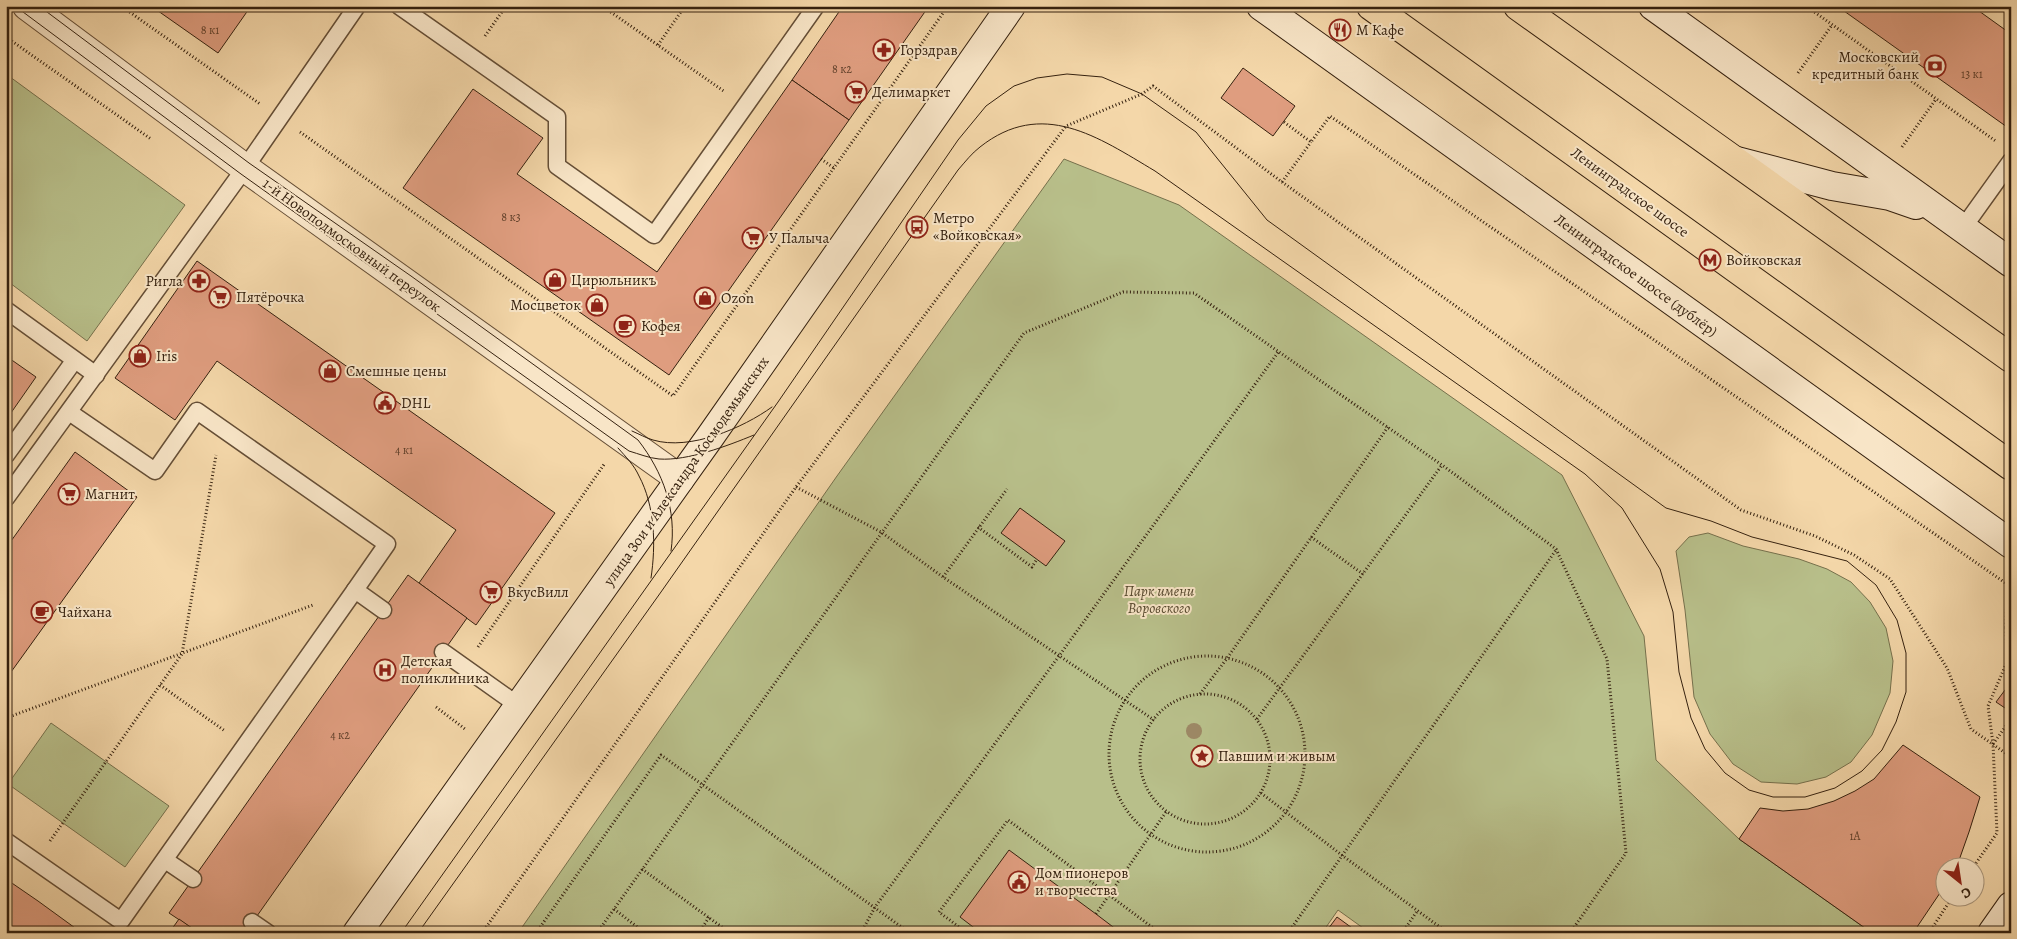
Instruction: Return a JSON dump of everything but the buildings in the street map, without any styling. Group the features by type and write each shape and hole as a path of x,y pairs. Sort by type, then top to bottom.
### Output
{"main road":[{"name":"1-й Новоподмосковный переулок","path":"27,6 245,168 680,479"},
{"name":"улица Зои и Александра Космодемьянских","path":"357,933 680,479 1011,6"},
{"name":"Ленинградское шоссе (дублёр)","path":"1261,6 2011,544"},
{"name":"Ленинградское шоссе","path":"1371,6 2011,466"},
{"path":"1518,6 2011,358"},
{"path":"1653,6 2011,263"},
{"path":"1734,161 1832,186 1890,196 1939,212"},
{"path":"1992,933 2011,906"}],"lane":[{"path":"6,498 245,168 357,6"},
{"path":"399,6 557,117 557,166 654,235 816,6"},
{"path":"1963,228 2007,154"},
{"path":"6,310 74,361 96,375"},
{"path":"6,454 74,361"},
{"path":"6,840 121,921 387,544 197,411 155,471 70,412"},
{"path":"355,590 383,610"},
{"path":"443,652 519,706"},
{"path":"165,860 193,879"},
{"path":"252,922 268,933"}],"path":[{"path":"471,57 506,6"},
{"path":"602,6 745,106"},
{"path":"658,45 685,6"},
{"path":"1598,6 1606,12"},
{"path":"1806,6 1936,99 2007,154"},
{"path":"1794,79 1832,25"},
{"path":"6,37 156,143"},
{"path":"482,933 796,488 1066,126 1142,94 1153,86 1282,182 1741,510 1814,536 1854,554 1890,579 1947,668 1972,729 2011,757"},
{"path":"1898,153 1936,99"},
{"path":"1282,182 1330,116 2007,584 2007,662 1988,706 1993,744 1997,833 1981,856"},
{"path":"1284,122 1312,142"},
{"path":"820,159 834,168"},
{"path":"596,933 1024,333 1123,292 1194,293 1442,465 1556,549 1608,659 1626,853 1570,933"},
{"path":"861,933 875,907 1060,656 1279,351"},
{"path":"36,861 182,654 220,427"},
{"path":"1199,694 1228,657 1388,427"},
{"path":"464,667 606,462"},
{"path":"1257,719 1442,465"},
{"path":"796,488 881,532 1154,720"},
{"path":"943,576 1007,489"},
{"path":"978,527 1032,567 1037,560"},
{"path":"1311,538 1363,574"},
{"path":"1288,933 1556,549"},
{"path":"6,718 355,590"},
{"path":"2006,627 2011,631"},
{"path":"1189,656 1228,657 1280,687 1298,716 1306,748 1302,781 1287,812 1259,838 1223,851 1185,850 1150,835 1124,808 1110,772 1110,734 1125,699 1152,671 1189,656"},
{"path":"160,685 246,745"},
{"path":"1199,694 1221,696 1241,705 1257,719 1266,736 1270,755 1269,775 1261,793 1242,813 1218,823 1191,823 1166,812 1152,797 1143,779 1140,758 1144,738 1154,720 1174,702 1199,694"},
{"path":"436,707 489,748"},
{"path":"1993,744 2011,719"},
{"path":"536,933 661,755 910,933"},
{"path":"1261,793 1448,933"},
{"path":"1096,914 1166,812"},
{"path":"967,933 939,912 1008,820 1160,933"},
{"path":"642,869 730,933"},
{"path":"1929,933 1947,906"},
{"path":"614,909 645,933"},
{"path":"1402,933 1418,910"},
{"path":"698,933 708,918"}],"green space":[{"path":"6,74 185,205 87,341 6,280"},
{"name":"Парк имени Воровского","path":"1064,159 1179,205 1562,475 1644,636 1656,760 1739,839 1872,933 1370,933 1338,910 1322,933 518,933 837,476"},
{"path":"1708,533 1743,546 1799,559 1827,569 1851,582 1870,602 1886,628 1893,661 1890,693 1872,735 1851,762 1826,777 1797,784 1761,782 1733,764 1710,734 1694,697 1685,610 1676,551 1689,537"},
{"path":"51,723 169,806 125,867 8,784"}],"tram line":[{"path":"15,6 241,174 629,451 659,459 682,458 720,448 754,435"},
{"path":"39,6 249,163 411,276 638,440 655,465 666,492 672,521 671,551"},
{"path":"401,933 778,402 958,140 986,106 1014,86 1037,78 1067,74 1102,77 1142,94 1196,132 1267,220 1666,508 1711,521 1752,537 1847,561 1876,585 1897,620 1906,653 1906,692 1896,722 1882,750 1862,771 1835,788 1805,797 1773,797 1749,790 1725,773 1705,749 1691,718 1679,672 1673,612 1660,569 1622,508 1585,474 1155,171 1112,146 1069,128 1048,124 1025,125 1003,133 980,147 958,170 418,933"},
{"path":"632,431 650,439 668,443 699,440 731,430 772,407"},
{"path":"618,448 637,472 648,500 654,539 651,578"}],"place":[{"name":"М Кафе","path":"1340,30"},
{"name":"Горздрав","path":"884,50"},
{"name":"Московский кредитный банк","path":"1935,66"},
{"name":"Делимаркет","path":"856,92"},
{"name":"Метро «Войковская»","path":"917,227"},
{"name":"У Палыча","path":"753,238"},
{"name":"Войковская","path":"1710,260"},
{"name":"Цирюльникъ","path":"555,280"},
{"name":"Ригла","path":"199,281"},
{"name":"Пятёрочка","path":"220,297"},
{"name":"Ozon","path":"705,298"},
{"name":"Мосцветок","path":"597,305"},
{"name":"Кофея","path":"625,326"},
{"name":"Iris","path":"140,356"},
{"name":"Смешные цены","path":"330,371"},
{"name":"DHL","path":"385,403"},
{"name":"Магнит","path":"69,494"},
{"name":"ВкусВилл","path":"491,592"},
{"name":"Чайхана","path":"42,612"},
{"name":"Детская поликлиника","path":"385,670"},
{"name":"Павшим и живым","path":"1202,756"},
{"name":"Дом пионеров и творчества","path":"1019,882"}]}
